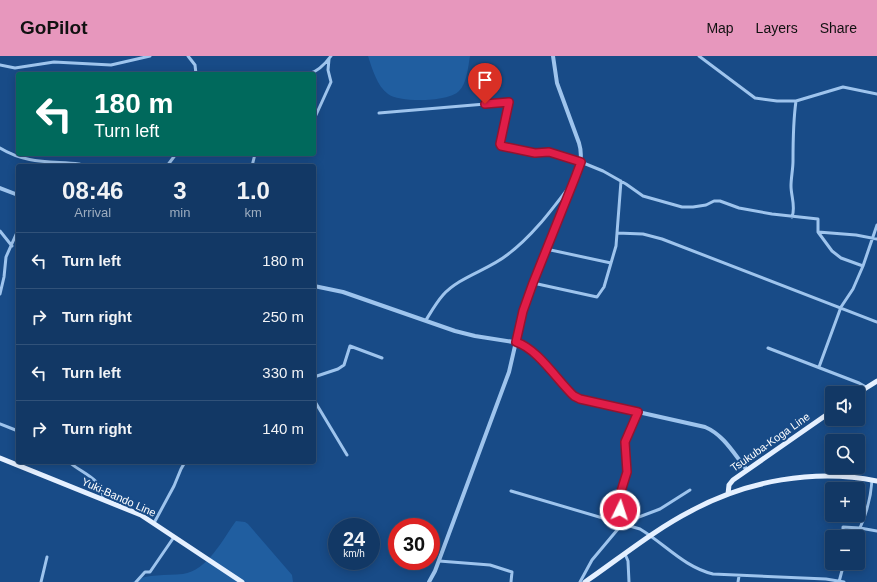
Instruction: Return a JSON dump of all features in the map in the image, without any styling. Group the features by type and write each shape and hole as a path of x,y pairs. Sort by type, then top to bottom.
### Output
{"main road":[{"path":"866,387 877,382"},
{"name":"Tsukuba-Koga Line","path":"728,494 728,488 731,482 825,416"},
{"name":"Yuki-Bando Line","path":"0,458 131,510 154,523 242,582"},
{"path":"585,582 691,511 728,494 760,484 796,478 837,476 875,480"}],"street":[{"path":"0,65 14,68 54,62 111,64 150,56"},
{"path":"188,56 195,65 196,72"},
{"path":"440,558 508,372 523,311 581,162 581,150 557,83 553,56"},
{"path":"699,56 756,98 776,101 796,101 843,87 877,94"},
{"path":"313,72 330,58"},
{"path":"316,115 332,82 328,70 330,58"},
{"path":"792,217 792,145 796,101"},
{"path":"379,113 509,102 500,144 503,147 535,153 549,152 581,162 603,171 643,196 682,207 700,206 714,201 720,201 739,208 792,217 818,219 818,232 832,251 841,258 863,266"},
{"path":"0,148 15,156 28,160 80,164"},
{"path":"426,320 443,295 462,280 490,266 508,255 518,246 541,222 575,178"},
{"path":"533,283 597,297 604,286 616,246 621,181"},
{"path":"0,188 16,194"},
{"path":"819,367 840,307 853,289 875,238 877,225"},
{"path":"0,231 12,246"},
{"path":"818,232 875,238"},
{"path":"617,233 643,234 662,239 877,322"},
{"path":"0,294 4,277 6,257 16,235"},
{"path":"546,249 612,263"},
{"path":"316,286 343,292 475,336 516,342 525,345 534,352 574,396 580,399 705,427 721,437 747,470"},
{"path":"316,376 338,369 344,365 350,346 382,358"},
{"path":"768,348 819,367 866,387"},
{"path":"316,403 347,455"},
{"path":"623,523 619,498 627,472 625,442 638,412"},
{"path":"0,424 16,430"},
{"path":"72,464 84,471 99,485 102,489 103,499"},
{"path":"154,523 184,464"},
{"path":"860,528 867,512 875,480"},
{"path":"580,582 592,560 623,523 660,508 690,490"},
{"path":"511,491 640,529 652,536 684,561 702,571 713,574 841,582 843,570"},
{"path":"842,530 842,527 877,531"},
{"path":"136,582 145,572 150,572 174,537"},
{"path":"625,554 628,561 629,582"},
{"path":"41,582 47,557"},
{"path":"440,561 490,565 512,572 511,582"},
{"path":"429,582 435,570"},
{"path":"738,582 739,576"}],"shaded area":[{"path":"368,56 470,56 464,84 462,88 454,95 435,99 413,100 394,97 384,91 378,82"},
{"path":"236,521 245,522 248,524 292,575 293,582 132,582 144,577 192,572 207,561 214,553"}],"route":[{"path":"485,104 509,102 500,144 501,146 535,153 549,152 581,162 533,283 523,311 516,342 525,345 534,352 574,396 580,399 638,412 625,442 627,472 619,498 620,510"}]}
